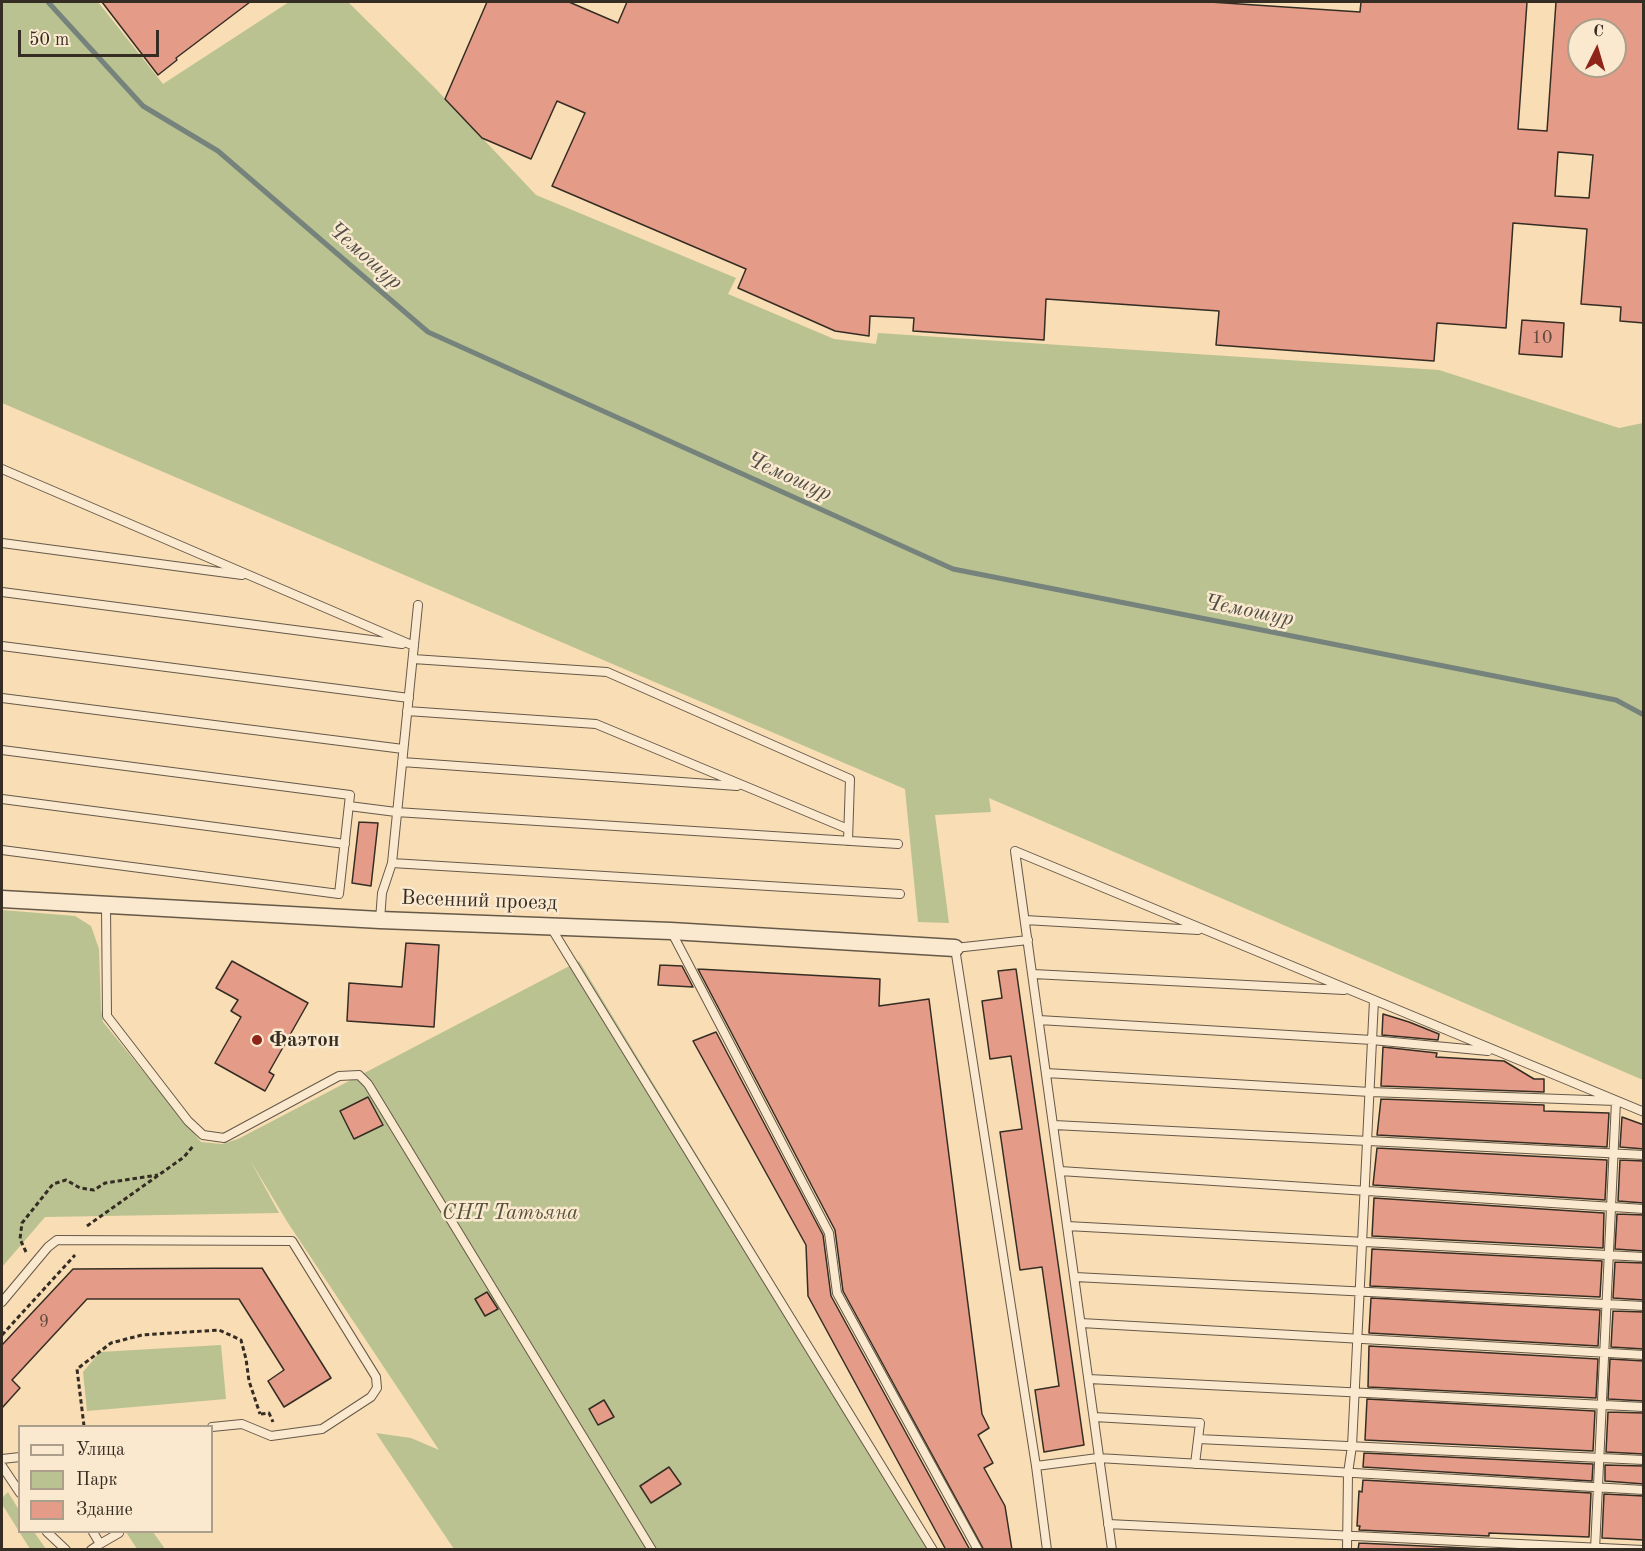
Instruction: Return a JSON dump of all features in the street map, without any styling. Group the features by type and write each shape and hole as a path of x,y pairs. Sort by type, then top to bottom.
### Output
{"street":[{"name":"Весенний проезд","path":"2,899 380,920 671,931 955,948"}],"lane":[{"path":"2,469 414,646"},
{"path":"2,543 252,576"},
{"path":"2,592 414,646"},
{"path":"380,920 382,893 392,863 418,605"},
{"path":"2,646 408,698"},
{"path":"412,659 607,672 850,779 848,841"},
{"path":"2,698 404,748"},
{"path":"407,711 596,724 848,829"},
{"path":"2,750 350,795 339,894 2,850"},
{"path":"402,762 746,786"},
{"path":"2,799 345,844"},
{"path":"349,806 396,812 898,844"},
{"path":"1112,1550 1015,851 1644,1112"},
{"path":"392,863 900,894"},
{"path":"106,906 107,1017 188,1121 203,1135 224,1138 339,1076 359,1075 368,1084 652,1550"},
{"path":"1025,920 1206,930"},
{"path":"550,926 933,1550"},
{"path":"671,931 829,1233 837,1293 978,1550"},
{"path":"1028,940 955,948 1036,1466 1047,1550"},
{"path":"1033,974 1350,990"},
{"path":"1347,1550 1348,1473 1355,1392 1374,1000"},
{"path":"1039,1020 1372,1040 1499,1052"},
{"path":"1046,1073 1370,1092 1617,1101"},
{"path":"1595,1548 1617,1101"},
{"path":"1054,1125 1644,1155"},
{"path":"1060,1171 1644,1209"},
{"path":"1067,1226 1644,1257"},
{"path":"2,1302 48,1247 57,1240 292,1241 376,1377 377,1388 371,1397 322,1429 274,1432 242,1424 213,1427"},
{"path":"1075,1277 1644,1306"},
{"path":"1081,1323 1644,1355"},
{"path":"1089,1379 1644,1407"},
{"path":"1094,1417 1200,1423 1195,1464"},
{"path":"1198,1439 1644,1460"},
{"path":"2,1459 18,1456"},
{"path":"1036,1466 1098,1458 1644,1490"},
{"path":"2,1466 18,1490"},
{"path":"1108,1524 1643,1550"},
{"path":"48,1533 66,1550"},
{"path":"94,1533 100,1544"},
{"path":"91,1550 119,1533"}],"path":[{"path":"68,1239 184,1157 203,1135"},
{"path":"32,1266 20,1239 22,1223 53,1184 66,1180 80,1188 94,1190 105,1183 158,1175"},
{"path":"2,1335 71,1256 78,1253"},
{"path":"84,1425 78,1369 111,1343 142,1335 219,1330 241,1340 249,1381 261,1414 274,1432"},
{"path":"261,1414 268,1413 274,1432"}],"green space":[{"path":"2,2 98,2 163,84 289,2 348,2 434,87 536,195 736,278 728,294 834,339 876,344 878,333 1439,370 1619,428 1643,423 1643,1080 989,798 991,812 935,815 949,923 918,922 905,789 2,403"},
{"name":"СНТ Татьяна","path":"2,910 75,916 91,926 99,949 103,1022 201,1142 222,1144 238,1139 579,961 936,1549 454,1549 376,1433 411,1438 439,1450 288,1223 250,1160 279,1213 45,1217 2,1267"},
{"path":"221,1345 226,1399 87,1411 83,1372 100,1352"},
{"path":"8,1492 18,1508 18,1530 2,1504 2,1498"},
{"path":"20,1533 35,1533 46,1549 30,1549"},
{"path":"127,1533 154,1533 165,1549 137,1549"}],"building":[{"path":"102,2 250,2 176,58 177,60 158,75"},
{"path":"487,2 569,2 618,23 627,2 1210,2 1360,12 1361,2 1527,2 1518,129 1547,131 1556,2 1644,2 1644,323 1620,321 1621,307 1581,304 1587,229 1513,223 1506,328 1437,323 1434,361 1216,345 1219,311 1046,299 1044,340 913,331 914,318 870,316 869,336 835,331 738,288 746,269 552,186 585,113 557,101 531,159 482,138 445,99","holes":["1558,152 1593,155 1589,198 1555,196"]},
{"path":"1522,320 1564,323 1562,357 1519,354"},
{"path":"359,822 378,823 371,886 352,883"},
{"path":"406,943 439,945 434,1027 347,1021 349,983 402,987"},
{"name":"Фаэтон","path":"232,961 308,1003 269,1072 274,1075 265,1091 215,1063 241,1017 231,1011 238,1000 216,988"},
{"path":"660,965 682,966 693,987 658,985"},
{"path":"698,969 880,979 879,1006 929,999 982,1414 989,1428 978,1435 993,1463 984,1468 1005,1506 1012,1550 984,1550 843,1291 835,1230"},
{"path":"1016,969 1084,1445 1044,1452 1035,1390 1059,1386 1042,1267 1020,1270 1000,1132 1022,1129 1011,1056 990,1059 982,1001 1002,998 998,971"},
{"path":"1383,1014 1439,1034 1438,1040 1382,1035"},
{"path":"716,1032 823,1235 831,1296 970,1550 946,1550 808,1296 806,1245 693,1041"},
{"path":"1383,1047 1437,1053 1436,1057 1504,1061 1534,1079 1544,1079 1544,1092 1381,1086"},
{"path":"368,1097 383,1125 354,1139 340,1111"},
{"path":"1381,1099 1544,1105 1544,1111 1609,1113 1607,1147 1377,1135"},
{"path":"1622,1117 1644,1125 1644,1149 1620,1147"},
{"path":"1377,1148 1607,1160 1605,1200 1373,1185"},
{"path":"1620,1160 1644,1161 1644,1203 1618,1201"},
{"path":"1374,1198 1604,1213 1603,1248 1372,1236"},
{"path":"1617,1214 1644,1215 1644,1251 1615,1249"},
{"path":"1372,1249 1602,1261 1600,1297 1370,1286"},
{"path":"1615,1262 1644,1263 1644,1300 1613,1298"},
{"path":"262,1268 331,1378 284,1407 268,1381 284,1370 239,1299 87,1299 12,1380 20,1388 2,1408 2,1345 73,1269"},
{"path":"487,1292 498,1309 485,1316 475,1299"},
{"path":"1371,1298 1600,1310 1598,1346 1369,1333"},
{"path":"1613,1311 1644,1312 1644,1349 1611,1347"},
{"path":"1369,1346 1598,1359 1596,1398 1368,1387"},
{"path":"1610,1359 1644,1361 1644,1401 1608,1399"},
{"path":"1367,1399 1595,1411 1593,1451 1365,1440"},
{"path":"604,1400 614,1417 598,1425 589,1409"},
{"path":"1608,1412 1644,1413 1644,1454 1606,1452"},
{"path":"1364,1453 1593,1464 1592,1481 1363,1467"},
{"path":"1605,1465 1644,1466 1644,1484 1605,1481"},
{"path":"669,1467 681,1484 651,1503 640,1486"},
{"path":"1363,1480 1591,1493 1589,1537 1489,1533 1489,1536 1359,1530 1360,1526 1357,1526 1359,1491 1362,1492"},
{"path":"1604,1494 1644,1496 1644,1540 1602,1538"},
{"path":"1359,1543 1488,1549 1488,1550 1358,1550"}],"waterway":[{"name":"Чемошур","path":"48,2 143,106 218,151 428,332 953,569 1616,700 1644,715"}],"place":[{"name":"Фаэтон","path":"257,1040"}]}
